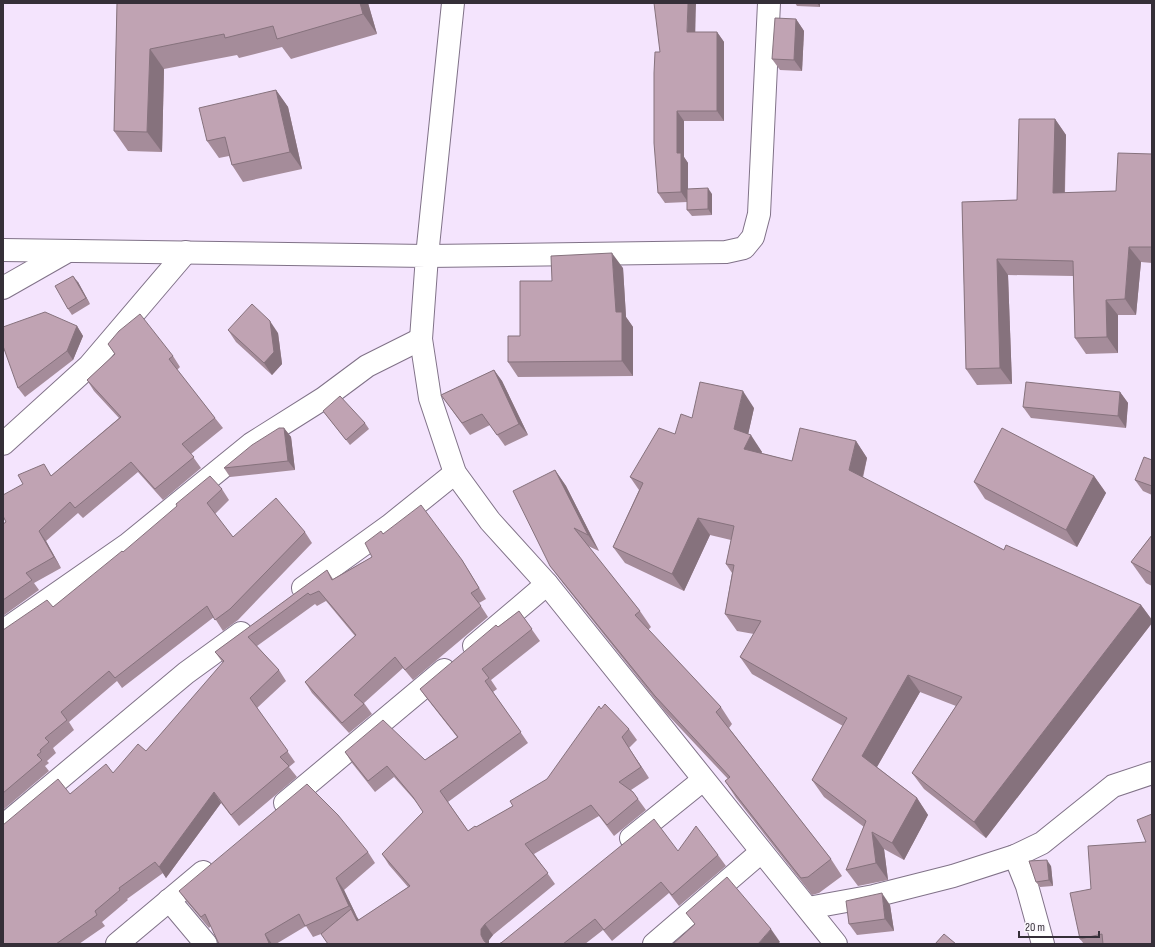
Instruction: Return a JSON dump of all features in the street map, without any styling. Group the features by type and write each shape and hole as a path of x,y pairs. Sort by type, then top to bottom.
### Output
{"street":[{"path":"453,3 427,256 421,339 430,398 455,473 490,521 546,584 836,944"},
{"path":"3,250 427,256 726,252 744,248 753,237 759,214 769,3"},
{"path":"3,288 68,251"},
{"path":"3,444 89,366 186,252"},
{"path":"3,631 128,544 251,444 324,398 367,366 421,339"},
{"path":"287,599 389,526 455,473"},
{"path":"273,814 546,584"},
{"path":"3,826 186,673 256,622"},
{"path":"808,908 874,896 953,876 1015,856 1042,843 1113,786 1152,773"},
{"path":"614,853 703,780"},
{"path":"654,944 761,852"},
{"path":"1015,856 1026,886 1043,944"},
{"path":"117,944 218,860"},
{"path":"169,900 206,944"}],"building":[{"path":"117,3 360,3 363,14 277,39 273,26 225,38 224,34 150,49 147,132 114,131"},
{"path":"654,3 688,3 687,32 717,32 717,111 677,111 677,153 681,153 681,192 658,193 654,143 654,73 655,52 660,52"},
{"path":"775,18 796,19 794,60 772,59"},
{"path":"276,90 290,152 232,165 225,137 207,141 199,108"},
{"path":"1019,119 1055,119 1053,193 1116,191 1118,153 1152,154 1152,247 1129,247 1125,299 1106,300 1107,337 1075,338 1073,261 997,259 1000,368 966,369 962,202 1017,200"},
{"path":"708,188 708,209 687,210 687,189"},
{"path":"612,253 616,312 622,312 622,361 508,362 508,336 520,336 520,281 552,281 551,256"},
{"path":"73,276 86,298 68,309 55,286"},
{"path":"252,304 270,321 274,352 264,363 228,330"},
{"path":"45,312 77,326 67,351 18,388 3,346 3,327"},
{"path":"140,314 173,356 169,359 215,418 182,444 194,457 155,489 131,462 75,508 70,502 39,531 54,557 26,573 32,580 3,600 3,524 6,522 3,516 3,495 23,484 18,475 44,464 51,476 121,417 87,380 115,354 108,344 119,331"},
{"path":"494,370 519,424 497,435 482,414 462,423 441,395"},
{"path":"700,382 743,391 734,429 751,435 744,449 792,461 800,428 856,441 849,470 1004,550 1006,545 1141,605 974,822 912,773 962,697 908,675 862,756 917,798 892,843 872,832 876,863 846,870 866,821 812,780 847,718 740,657 761,621 725,614 734,565 726,564 734,526 698,518 672,574 613,547 643,483 630,477 659,428 675,434 681,414 692,418"},
{"path":"1026,382 1120,392 1118,416 1023,407"},
{"path":"340,396 365,423 346,440 323,411"},
{"path":"279,428 284,428 288,461 224,468 252,445"},
{"path":"1002,428 1094,476 1066,530 974,482"},
{"path":"1144,457 1152,460 1152,486 1135,480"},
{"path":"555,470 588,535 574,528 640,611 635,615 721,707 716,712 831,859 808,877 801,878 725,781 730,777 655,696 550,566 513,491"},
{"path":"210,476 222,489 207,503 233,537 276,498 305,532 230,609 215,620 207,606 115,678 109,671 61,712 67,720 45,738 49,742 37,755 42,760 3,793 3,630 47,600 53,607 122,551 123,552 177,506 176,504"},
{"path":"421,505 462,560 479,588 471,593 481,606 405,670 395,657 354,695 364,704 342,723 305,682 356,635 319,591 310,595 308,593 248,637 279,670 250,698 288,751 280,757 289,766 231,815 214,792 159,867 155,862 119,888 120,890 95,911 97,915 56,944 3,944 3,825 58,779 70,794 106,764 113,773 138,744 146,751 224,661 215,652 327,570 332,580 372,557 365,543 381,531 383,534"},
{"path":"1152,535 1152,573 1131,562"},
{"path":"519,611 532,629 482,669 489,678 485,681 521,732 440,791 468,831 475,826 476,827 513,806 510,801 547,779 599,706 601,709 605,704 629,729 622,737 641,767 619,782 633,792 638,799 607,825 591,805 525,844 548,873 485,924 481,929 481,935 484,941 488,944 328,944 321,934 351,909 357,921 410,886 382,854 423,812 413,797 387,766 368,781 345,752 383,720 425,760 458,737 420,689 496,625 498,627"},
{"path":"307,784 338,815 368,852 336,878 349,906 305,926 299,914 265,934 269,943 267,944 219,944 205,914 201,917 179,891"},
{"path":"1152,814 1152,944 1103,944 1102,934 1080,939 1070,893 1091,889 1088,846 1146,842 1137,820"},
{"path":"654,819 678,851 696,826 718,855 672,895 661,882 604,930 595,919 563,944 498,944 501,943"},
{"path":"1047,860 1049,880 1036,882 1029,861"},
{"path":"727,877 771,929 758,944 673,944 695,924 686,913"},
{"path":"882,893 885,919 849,924 846,901"},
{"path":"944,934 956,944 935,944"}]}
